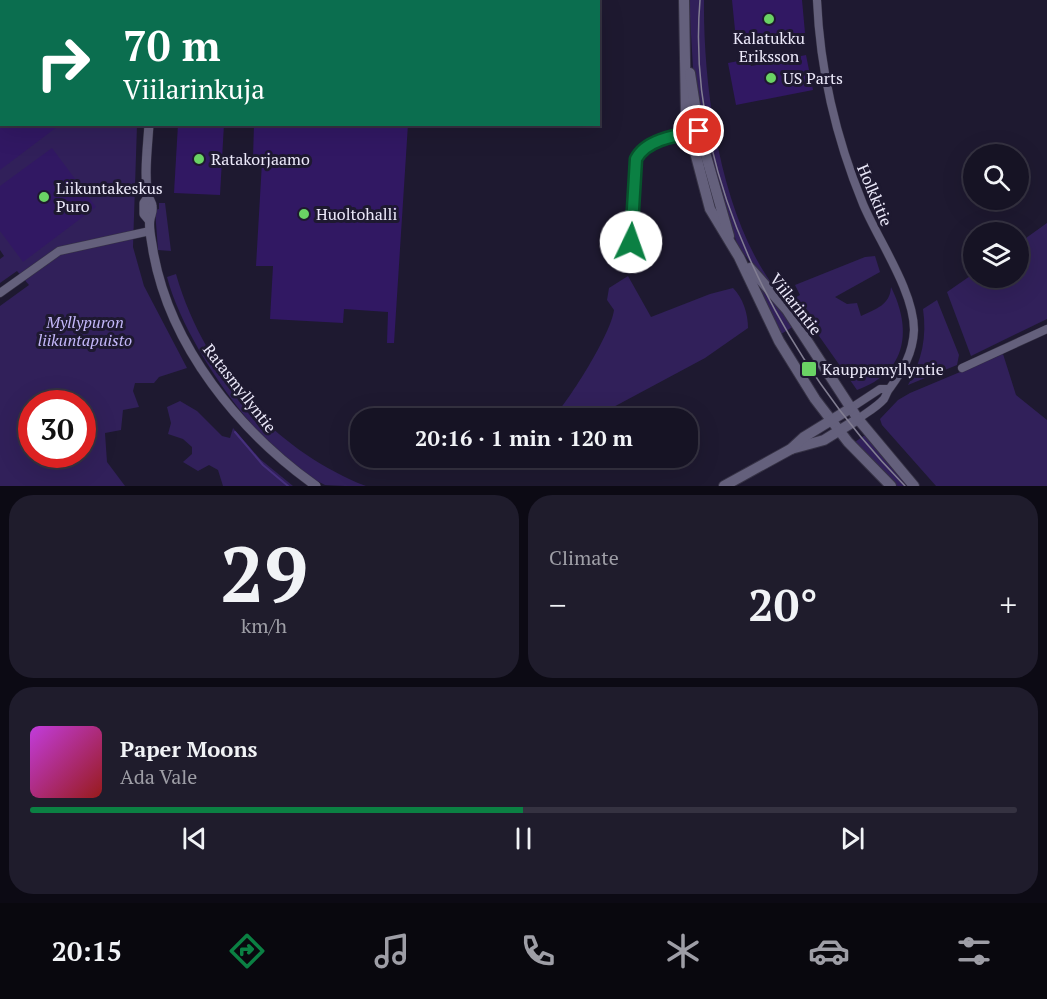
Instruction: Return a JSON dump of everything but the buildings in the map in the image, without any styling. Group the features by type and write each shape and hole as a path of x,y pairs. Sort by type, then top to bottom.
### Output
{"main road":[{"name":"Viilarintie","path":"684,0 684,96 710,209 719,227 730,239 779,341 831,422 891,486"},
{"name":"Viilarintie","path":"739,257 787,310 858,418 914,486"},
{"path":"724,486 791,449 804,437 851,408"},
{"path":"791,449 819,442 858,418"}],"street":[{"name":"Holkkitie","path":"817,0 822,61 840,144 866,212 899,281 914,328 910,353 899,376 888,389 885,399 858,418"},
{"name":"Ratasmyllyntie","path":"149,126 148,197 152,203 150,231 163,288 176,321 195,358 228,402 268,448 316,486"},
{"path":"635,253 631,242 636,159 641,150 651,144 694,132"},
{"path":"0,294 59,251 150,231"},
{"path":"962,368 1047,329"},
{"path":"851,408 880,389 888,389"}],"green space":[{"path":"689,0 704,0 707,71 718,148 739,221 754,255 772,284 769,287 738,246 711,171 694,85"},
{"name":"Myllypuron liikuntapuisto","path":"0,126 137,126 133,247 144,286 187,368 159,377 154,383 135,383 133,391 139,407 123,410 121,430 105,433 107,462 125,486 0,486 0,306 29,285 17,271 0,283 0,259 4,256 0,250"},
{"path":"159,203 165,203 171,251 158,250 155,210 159,209"},
{"path":"1047,223 1047,319 971,356 947,292 963,281 963,288 1029,288 1029,236"},
{"path":"875,256 880,272 835,297 847,304 857,303 861,316 885,302 891,287 902,318 901,348 896,361 887,372 874,382 857,390 793,299 800,295 795,285 865,257"},
{"path":"176,274 188,309 204,342 224,373 247,402 301,451 366,486 325,485 276,450 251,424 228,395 190,333 176,304 167,277"},
{"path":"628,276 651,317 710,294 733,288 740,296 744,306 748,328 705,358 612,408 561,408 579,382 606,334 614,310 607,300 609,288"},
{"path":"751,277 780,307 794,326 778,336"},
{"path":"937,300 959,355 957,365 908,385 917,367 922,348 923,309"},
{"path":"1003,354 1016,395 1047,420 1047,486 936,486 882,425 880,419 898,400 910,393"},
{"path":"180,401 197,411 222,436 230,438 233,428 260,459 293,486 223,486 218,470 209,465 198,471 183,462 192,454 192,447 183,439 168,434 171,423 167,407"},
{"path":"865,435 907,486 895,486 855,442"}],"waterway":[{"path":"235,432 263,465 288,486"}],"tram line":[{"path":"700,0 700,67 709,134 727,200 752,264 783,325 820,383 861,437 905,486"}],"place":[{"name":"Kalatukku Eriksson","path":"769,19"},
{"name":"US Parts","path":"771,78"},
{"name":"Ratakorjaamo","path":"199,159"},
{"name":"Liikuntakeskus Puro","path":"44,197"},
{"name":"Huoltohalli","path":"304,214"},
{"name":"Kauppamyllyntie","path":"809,369"}],"route":[{"path":"631,242 636,159 641,150 651,144 699,131"}]}
